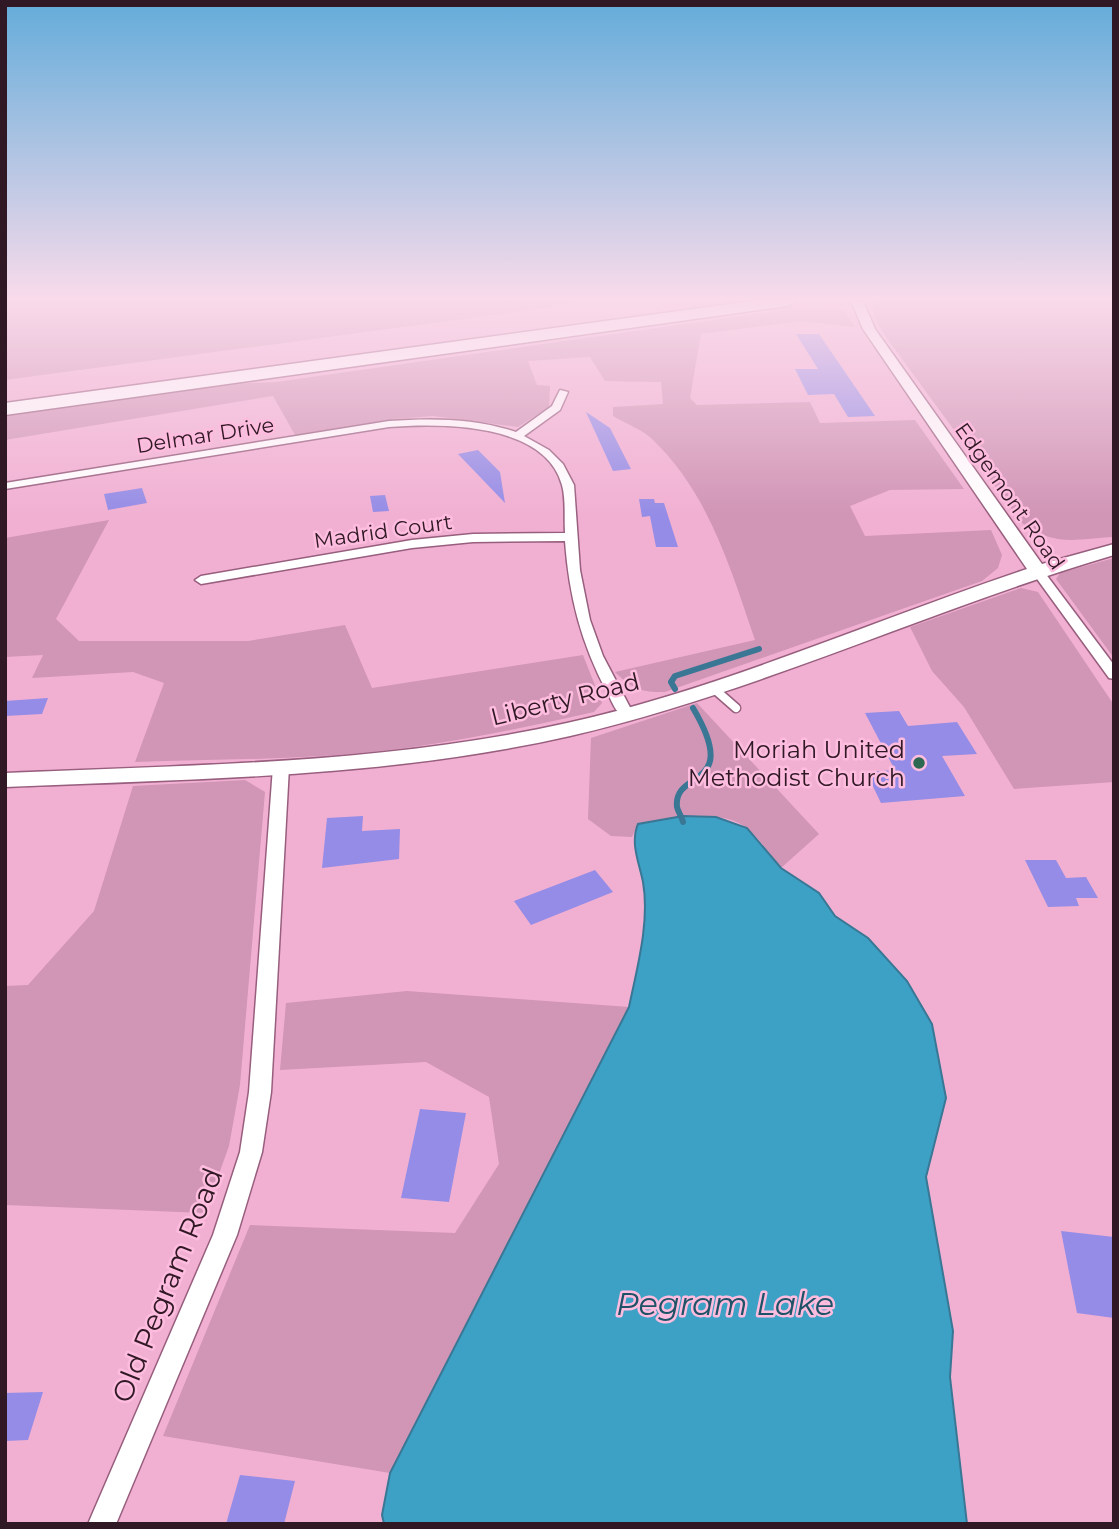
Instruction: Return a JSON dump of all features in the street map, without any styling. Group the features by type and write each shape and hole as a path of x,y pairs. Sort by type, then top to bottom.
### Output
{"highway":[{"path":"127,374 139,372"},
{"path":"5,409 271,372"}],"street":[{"name":"Edgemont Road","path":"899,372 1114,676"},
{"path":"516,437 556,408 564,391"},
{"name":"Delmar Drive","path":"5,486 394,424 460,424 516,437 540,448 563,469 568,485 583,623 601,667 626,713"},
{"name":"Madrid Court","path":"201,580 412,544 473,538 572,537"},
{"name":"Liberty Road","path":"5,780 386,760 475,748 572,729 712,687 1038,572 1114,549"},
{"name":"Old Pegram Road","path":"102,1524 225,1235 251,1152 260,1093 281,767"}],"lane":[{"path":"712,687 736,708"}],"shaded area":[{"path":"5,372 63,372 5,380"},
{"path":"344,372 532,372 537,385 550,386 549,407 518,427 433,416 395,419 295,435 273,396 5,440 5,416 230,384 276,382"},
{"path":"600,372 694,372 690,398 697,405 810,402 820,423 915,420 964,489 890,490 850,506 865,536 991,530 1002,555 998,568 982,581 665,692 650,692 637,688 615,672 755,640 727,560 690,485 650,437 613,416 613,407 663,404 661,382 605,381"},
{"path":"912,372 1114,372 1114,537 1055,539 1022,523"},
{"path":"109,520 56,619 79,641 248,641 345,625 372,688 583,655 602,703 594,712 454,741 406,748 305,757 135,762 164,683 133,672 32,678 43,655 5,657 5,538"},
{"path":"1114,558 1114,658 1056,579 1060,573"},
{"path":"1021,588 1038,592 1114,705 1114,782 1014,789 964,707 932,671 910,627"},
{"path":"697,703 819,834 781,868 749,830 726,818 695,816 650,821 638,824 632,837 611,836 588,819 591,738"},
{"path":"245,780 265,792 240,1085 229,1146 205,1213 5,1205 5,986 28,985 94,911 133,786"},
{"path":"407,991 629,1007 390,1473 163,1436 250,1225 455,1233 499,1164 489,1097 426,1062 280,1070 286,1003"}],"water":[{"name":"Pegram Lake","path":"683,816 716,817 747,828 781,868 819,893 835,916 868,938 907,981 932,1024 946,1098 926,1177 953,1331 950,1377 967,1524 384,1524 382,1515 390,1473 629,1007 642,945 645,913 643,882 635,845 638,824"}],"building":[{"path":"797,372 845,372 875,416 848,417 834,394 808,395"},
{"path":"586,412 610,428 631,469 613,471"},
{"path":"478,450 500,472 505,503 458,454"},
{"path":"142,488 147,503 108,510 104,494"},
{"path":"385,495 389,511 373,512 370,496"},
{"path":"639,499 654,499 655,503 664,503 678,547 656,547 650,516 642,517"},
{"path":"48,698 42,714 5,716 5,701"},
{"name":"Moriah United Methodist Church","path":"899,711 908,726 957,722 977,754 942,756 965,796 881,803 866,772 895,770 865,713"},
{"path":"363,816 362,831 400,829 399,859 322,868 327,818"},
{"path":"1025,860 1056,860 1066,878 1086,877 1098,898 1076,898 1079,906 1048,907"},
{"path":"595,870 613,892 531,925 514,901"},
{"path":"420,1109 466,1113 449,1202 401,1198"},
{"path":"1061,1231 1114,1237 1114,1318 1077,1313"},
{"path":"43,1392 28,1440 5,1441 5,1393"},
{"path":"240,1475 295,1481 284,1524 226,1524"}],"waterway":[{"path":"675,689 671,682 675,676 759,649"},
{"path":"683,822 677,807 679,795 702,774 708,766 711,753 706,734 693,708"}],"place":[{"name":"Moriah United Methodist Church","path":"919,763"}]}
